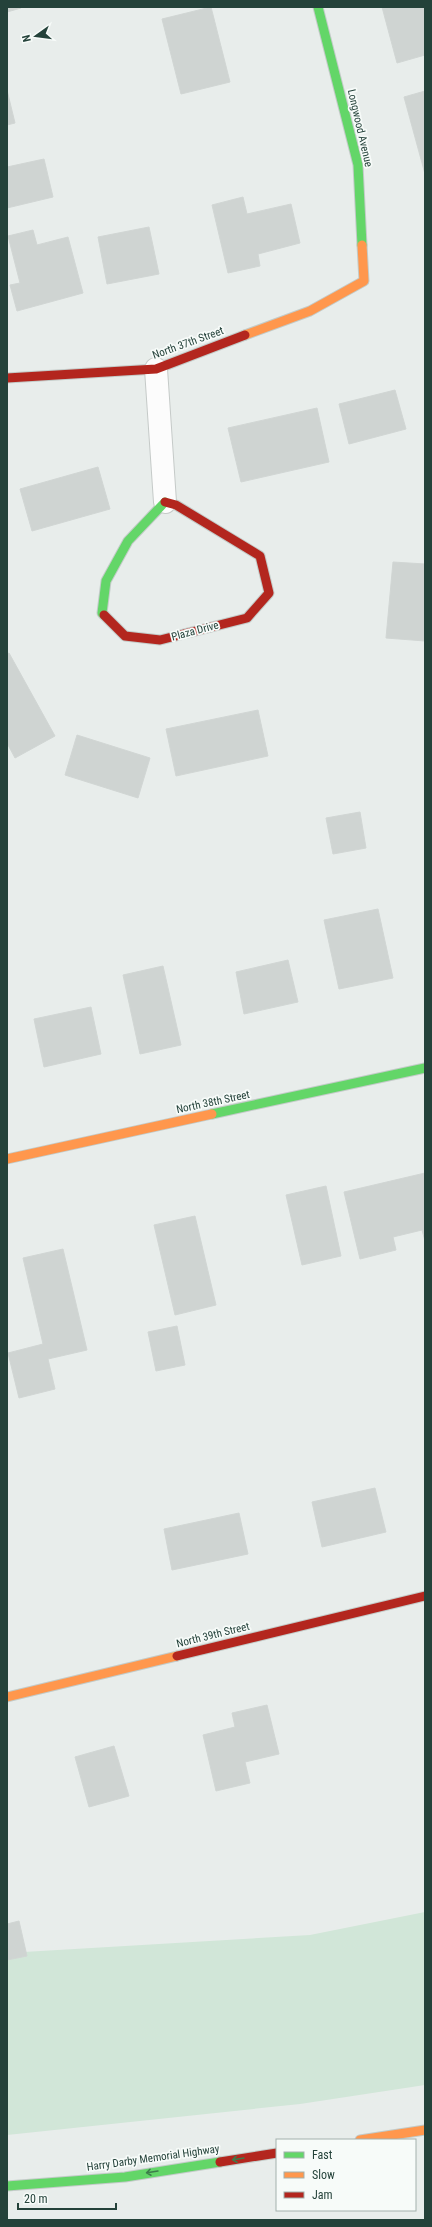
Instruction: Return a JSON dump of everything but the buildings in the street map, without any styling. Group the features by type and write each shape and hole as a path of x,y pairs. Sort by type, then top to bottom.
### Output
{"main road":[{"name":"Longwood Avenue","path":"318,7 358,165 364,281"},
{"name":"North 37th Street","path":"7,378 156,369 310,311 364,281"},
{"name":"Plaza Drive","path":"165,502 176,505 260,556 269,593 247,618 160,640 126,636 102,613 106,581 128,541 165,502"},
{"name":"North 38th Street","path":"7,1159 425,1068"},
{"name":"North 39th Street","path":"7,1697 425,1596"},
{"path":"366,2139 425,2130"},
{"name":"Harry Darby Memorial Highway","path":"7,2186 125,2176 276,2153"}],"street":[{"path":"156,369 165,502"}],"green space":[{"path":"425,1912 425,2085 300,2104 7,2135 7,1953 310,1935"}],"traffic: fast":[{"path":"318,7 358,165 362,245"},
{"path":"104,615 102,613 106,581 128,541 165,502"},
{"path":"212,1114 425,1068"},
{"path":"7,2186 125,2177 220,2162"}],"traffic: slow":[{"path":"245,335 310,311 364,281 362,245"},
{"path":"7,1159 212,1114"},
{"path":"7,1697 177,1656"},
{"path":"366,2139 425,2130"}],"traffic: jam":[{"path":"7,378 156,369 245,335"},
{"path":"104,615 125,636 160,640 247,618 269,593 260,556 176,505 165,502"},
{"path":"177,1656 425,1596"},
{"path":"220,2162 276,2153"}]}
